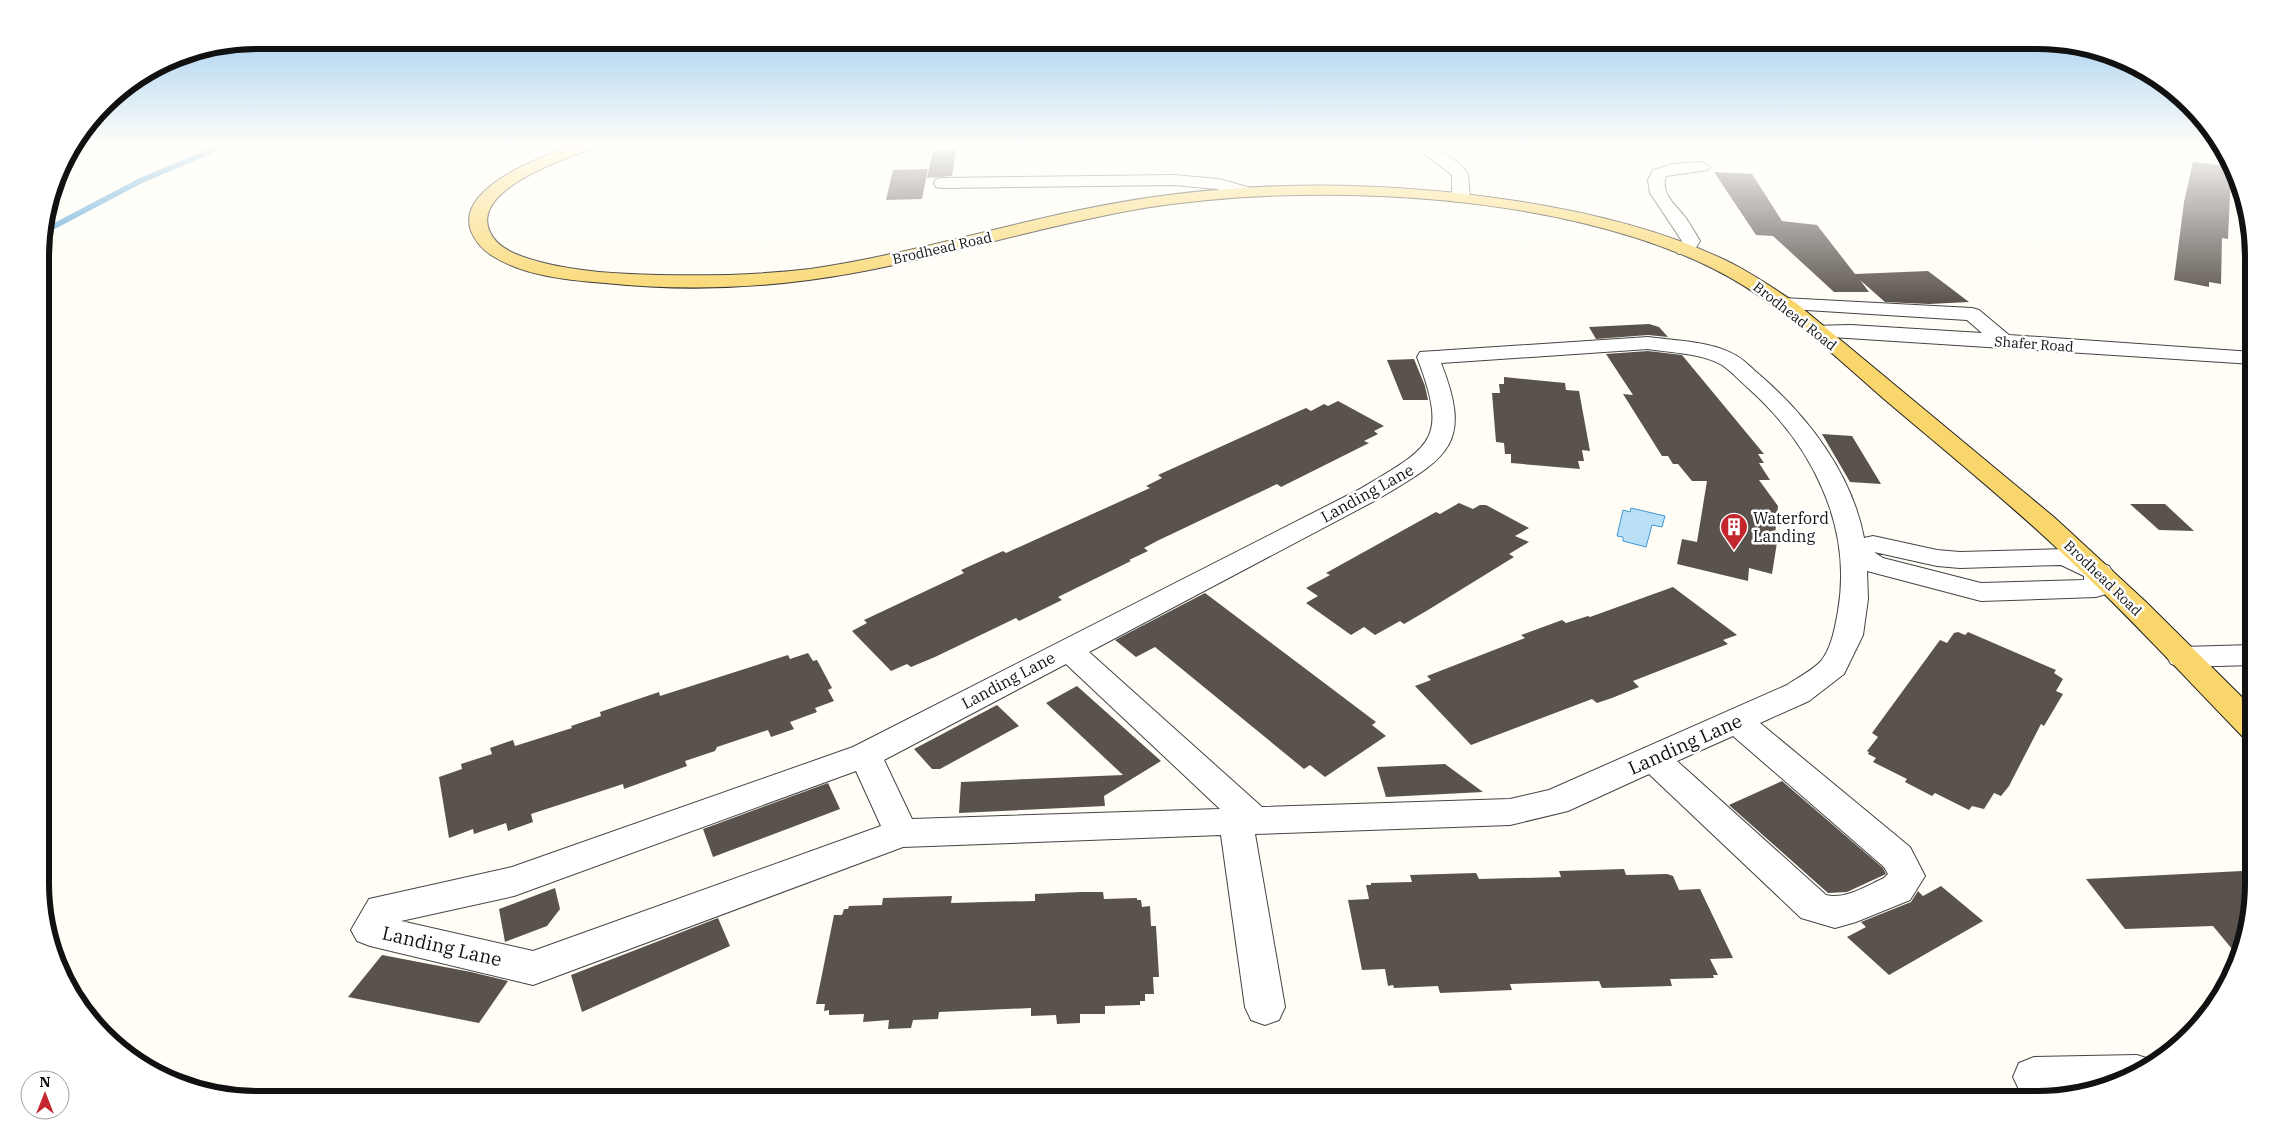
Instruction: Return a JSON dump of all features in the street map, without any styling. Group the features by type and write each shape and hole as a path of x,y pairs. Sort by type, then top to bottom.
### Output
{"main road":[{"name":"Brodhead Road","path":"489,197 485,202 478,220 478,228 489,245 506,256 530,265 587,276 696,282 764,279 864,265 1120,207 1189,197"},
{"name":"Brodhead Road","path":"1450,197 1509,205 1595,221 1685,250 1743,277 1783,304 1816,330 2035,513 2099,572 2182,657 2245,715"}],"street":[{"path":"1660,197 1664,205 1679,221 1691,241 1685,250"},
{"path":"1783,304 1972,314 2003,342"},
{"name":"Shafer Road","path":"1816,330 2245,358"},
{"name":"Landing Lane","path":"1648,343 1709,352 1730,361 1769,395 1814,448 1842,502 1853,550 1852,608 1848,635 1833,668 1798,693 1556,802 1510,812 901,834 533,968 370,930 382,910 514,881 865,755 1369,494 1419,464 1442,439 1446,412 1439,384 1428,357 1648,343"},
{"path":"1853,550 1873,564 1981,592 2096,588 2099,572"},
{"path":"1068,649 1246,821 1265,1007"},
{"path":"2182,657 2245,655"},
{"path":"1653,758 1814,907 1835,913 1856,907 1897,889 1907,876 1897,856 1736,721"},
{"path":"865,755 901,834"},
{"path":"2041,1091 2034,1077 2118,1075"}],"water":[{"path":"1631,508 1665,516 1662,527 1652,525 1646,547 1623,541 1623,537 1617,536 1623,510 1630,512"}],"building":[{"path":"887,197 922,197 922,199 886,200"},
{"path":"1731,197 1767,197 1782,221 1817,225 1855,274 1928,271 1969,302 1929,304 1885,302 1860,280 1869,292 1834,292 1773,236 1756,235"},
{"path":"2185,197 2230,197 2228,239 2222,238 2221,284 2209,282 2209,287 2174,280"},
{"path":"1649,324 1659,327 1668,337 1648,335 1596,339 1589,327"},
{"path":"1648,351 1682,355 1764,454 1758,454 1764,463 1759,463 1770,480 1759,480 1778,506 1775,535 1778,536 1772,574 1749,568 1748,581 1677,564 1682,539 1697,542 1707,481 1692,481 1678,464 1673,464 1668,456 1662,456 1623,394 1633,395 1606,354"},
{"path":"1414,359 1425,386 1428,400 1403,400 1387,360"},
{"path":"1504,377 1565,383 1566,390 1579,391 1590,451 1582,450 1584,461 1578,461 1580,469 1511,463 1511,454 1505,454 1504,443 1496,442 1492,393 1500,393 1499,384 1504,384"},
{"path":"1338,401 1384,426 1374,431 1378,434 1364,441 1369,443 1281,487 1277,484 1157,541 1144,548 1148,551 1129,560 1131,561 1058,597 1062,600 1019,621 1016,618 935,657 911,667 907,664 891,671 852,631 867,623 864,620 964,573 961,570 1003,551 1006,553 1150,488 1146,486 1162,478 1158,475 1306,408 1311,411 1324,404 1328,406"},
{"path":"1822,434 1852,436 1881,484 1850,482"},
{"path":"1459,503 1473,509 1480,505 1486,505 1529,528 1515,536 1529,542 1509,554 1514,557 1428,610 1404,624 1400,621 1375,635 1364,627 1351,635 1306,603 1318,596 1306,588 1330,575 1326,573 1436,512 1440,514"},
{"path":"2130,504 2165,504 2194,531 2159,530"},
{"path":"1673,587 1737,635 1723,640 1728,644 1633,681 1639,687 1612,698 1597,703 1592,699 1471,745 1415,686 1431,680 1427,676 1525,638 1521,635 1562,620 1566,623 1590,617"},
{"path":"1205,593 1376,722 1372,725 1386,736 1325,777 1310,765 1304,769 1155,647 1136,657 1115,640"},
{"path":"1958,632 1965,635 1968,632 2056,670 2054,673 2063,679 2056,691 2063,694 2044,726 2041,724 2009,786 2001,796 1994,793 1984,809 1972,806 1969,810 1935,793 1932,796 1905,782 1907,779 1873,762 1876,758 1868,754 1869,752 1867,751 1878,737 1872,733 1940,640 1947,643 1954,633"},
{"path":"808,653 813,661 817,660 832,688 828,690 834,701 815,708 817,712 790,722 794,729 771,737 768,730 717,747 715,751 685,761 687,766 624,789 623,784 531,814 533,822 508,831 506,823 474,834 473,829 449,838 439,777 462,769 461,764 492,754 490,748 513,740 515,746 572,728 571,726 601,716 600,712 659,692 660,696 788,655 790,659"},
{"path":"1077,686 1161,761 1104,796 1105,806 959,813 961,782 1123,775 1046,703"},
{"path":"997,705 1019,726 940,769 932,769 914,749"},
{"path":"1445,764 1483,792 1386,797 1377,767"},
{"path":"1782,781 1883,868 1886,874 1847,892 1828,893 1729,805"},
{"path":"828,783 840,809 713,857 703,829"},
{"path":"1624,869 1626,875 1667,874 1673,876 1679,890 1700,889 1733,958 1710,959 1718,975 1713,975 1714,978 1670,979 1672,986 1602,988 1599,981 1510,984 1512,990 1440,993 1438,986 1394,988 1393,985 1388,986 1385,969 1362,970 1348,900 1369,899 1366,885 1371,885 1371,883 1412,882 1410,875 1476,873 1479,879 1561,877 1559,871"},
{"path":"2242,871 2245,874 2245,896 2241,923 2234,951 2213,926 2125,929 2086,879"},
{"path":"1941,886 1983,921 1889,975 1847,937 1866,927 1861,922 1911,902 1918,891 1923,896"},
{"path":"555,888 560,909 547,926 505,942 499,909"},
{"path":"1103,892 1104,899 1137,898 1137,900 1141,900 1142,907 1150,906 1151,926 1156,926 1159,977 1153,977 1154,994 1145,994 1145,1001 1140,1001 1140,1005 1105,1006 1105,1014 1080,1014 1080,1023 1057,1024 1056,1015 1031,1016 1031,1008 939,1012 938,1019 913,1020 911,1028 888,1029 889,1020 863,1022 864,1014 829,1015 829,1010 824,1011 825,1004 816,1004 834,915 842,915 844,909 848,909 849,906 882,905 883,898 952,896 951,903 1035,901 1035,894"},
{"path":"718,918 730,946 582,1012 571,975"},
{"path":"382,955 508,981 479,1023 348,997"}],"waterway":[{"path":"51,228 109,197"}],"place":[{"name":"Waterford Landing","path":"1734,551"}]}
